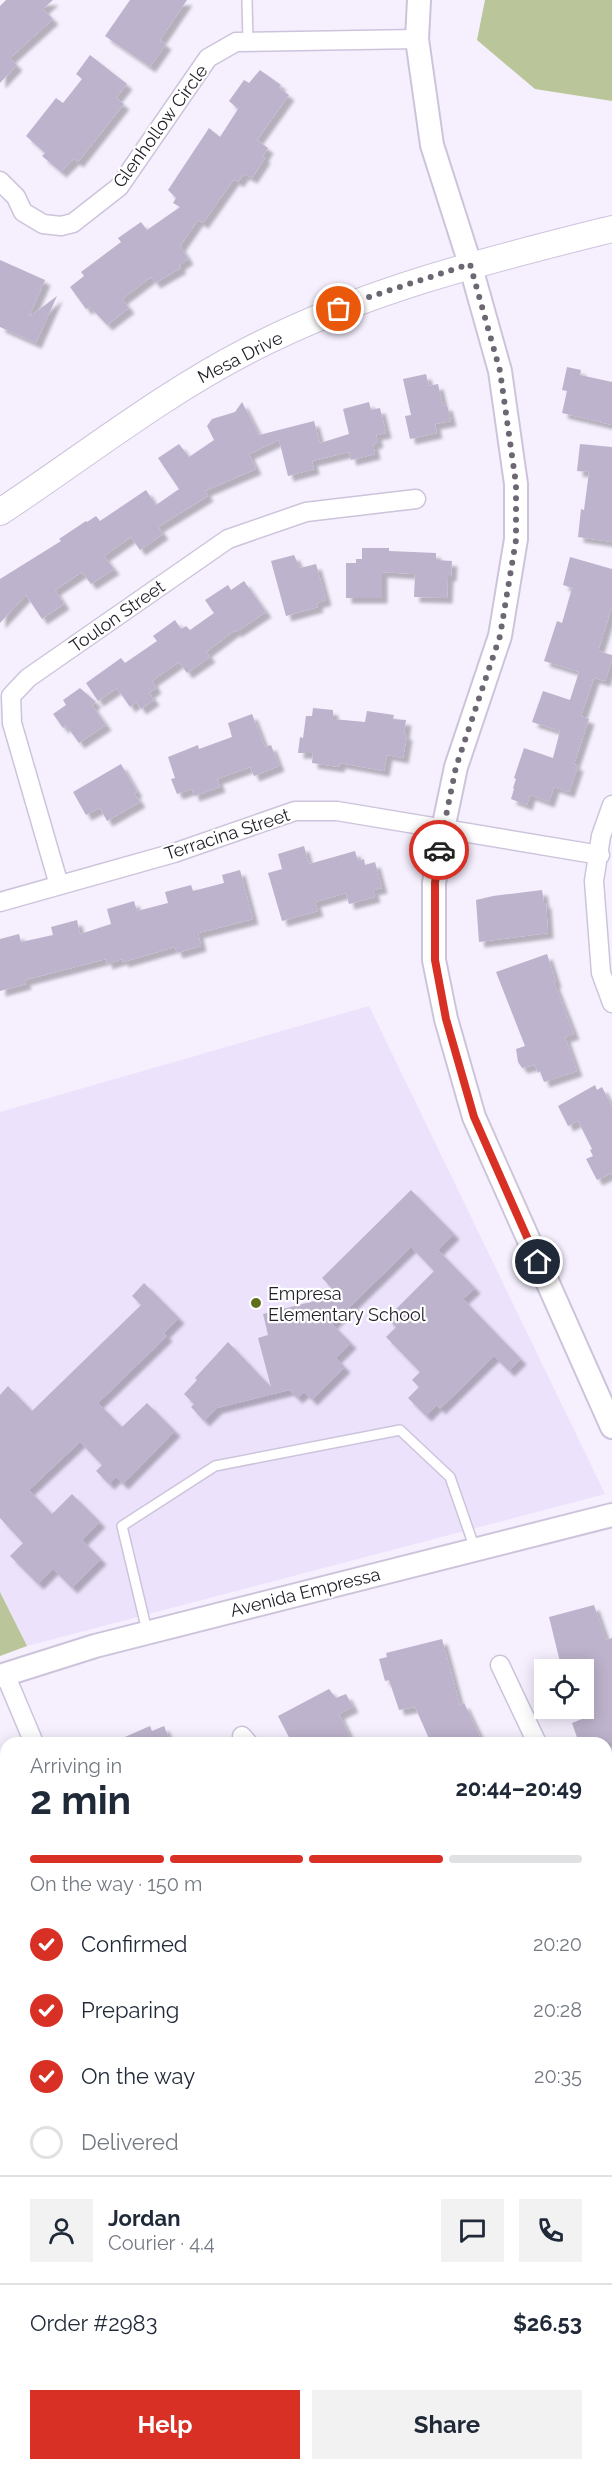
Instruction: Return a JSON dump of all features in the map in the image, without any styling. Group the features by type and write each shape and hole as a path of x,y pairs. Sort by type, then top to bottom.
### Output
{"main road":[{"name":"Mesa Drive","path":"0,512 188,384 248,351 357,301 470,264 612,229"}],"street":[{"path":"419,0 417,39 432,145 470,264 500,371 516,484 516,540 500,636 456,767 442,829 435,883 435,960 446,1019 474,1117 612,1427"},
{"name":"Glenhollow Circle","path":"0,181 16,197 23,212 43,224 61,226 73,223 119,187 208,58 236,42 417,39"},
{"name":"Toulon Street","path":"59,885 12,723 11,696 28,678 228,538 306,512 416,499"},
{"path":"612,805 601,836 600,855 594,881 601,973 612,1003"},
{"name":"Terracina Street","path":"0,902 174,853 296,811 337,811 600,855"},
{"name":"Avenida Empressa","path":"2,1672 148,1632 612,1515"},
{"path":"500,1665 534,1737"},
{"path":"2,1672 31,1737"}],"lane":[{"path":"247,0 248,42"},
{"path":"148,1632 122,1526 215,1466 400,1430 450,1477 475,1550"}],"shaded area":[{"name":"Empresa Elementary School","path":"369,1006 605,1494 27,1646 0,1592 0,1112"}],"green space":[{"path":"485,0 612,0 612,101 535,89 477,40"},
{"path":"0,1592 27,1646 0,1656"}],"building":[{"path":"6,0 53,0 43,9 53,19 10,58 17,65 0,83 0,6"},
{"path":"130,0 187,0 160,40 166,44 150,67 105,36"},
{"path":"90,55 127,84 116,98 124,104 78,162 74,159 61,172 42,156 45,153 26,136 56,98 63,103 82,79 76,74"},
{"path":"260,70 281,85 279,88 289,95 257,140 268,148 263,156 265,158 252,178 244,174 238,182 234,179 203,223 198,220 180,246 188,259 179,265 181,268 155,283 151,277 122,299 129,308 107,325 90,307 86,309 70,287 84,276 81,272 121,242 118,238 141,222 147,230 180,207 173,203 176,198 168,190 209,128 220,137 238,109 229,101 244,80 249,83"},
{"path":"0,260 45,280 29,317 57,296 36,343 0,327"},
{"path":"567,367 581,370 580,375 612,382 612,425 562,413 567,391 562,390"},
{"path":"426,374 429,386 438,384 443,406 447,405 451,421 435,424 437,433 410,439 405,416 411,415 403,379"},
{"path":"242,402 259,435 314,421 320,443 349,434 343,409 369,402 371,410 380,408 386,433 376,435 378,442 373,444 375,454 351,460 349,452 312,461 314,469 288,476 279,440 249,454 256,469 205,491 208,496 158,527 163,534 140,550 131,537 104,556 114,569 91,584 82,572 55,590 64,604 42,619 26,595 0,623 0,579 61,541 59,539 86,521 96,516 100,521 146,490 156,505 179,489 158,458 179,444 189,457 214,440 207,426 212,419 235,412"},
{"path":"580,444 612,447 612,542 578,537 589,472 577,471"},
{"path":"362,548 389,548 389,551 436,553 436,560 452,561 451,576 448,576 447,598 414,597 415,574 382,572 382,598 346,598 346,563 356,563 356,559 362,559"},
{"path":"294,555 300,568 316,564 326,600 317,603 318,607 286,616 271,561"},
{"path":"570,557 612,569 612,607 598,651 612,655 612,661 605,681 594,678 581,716 589,719 574,764 578,766 569,792 554,787 549,802 530,795 527,805 511,799 516,779 514,778 524,748 553,758 560,731 532,722 543,691 570,700 579,672 544,661 557,621 562,623 572,588 563,585"},
{"path":"244,581 266,612 236,632 235,630 206,652 210,657 187,673 179,662 152,681 156,688 149,693 154,700 141,709 136,702 130,707 117,688 98,701 86,683 121,658 125,663 157,641 153,636 175,620 181,629 186,626 190,630 214,613 205,600 228,585 231,590"},
{"path":"80,688 96,702 92,705 106,725 79,743 66,725 63,728 53,714 66,705 63,700"},
{"path":"313,708 333,710 333,719 365,722 367,711 394,715 393,719 406,720 404,734 407,735 403,758 387,755 384,771 340,763 339,767 312,763 313,753 298,753 306,716 312,716"},
{"path":"252,714 265,747 271,745 279,766 254,776 250,767 217,779 220,787 194,796 192,789 177,794 171,779 175,778 168,757 198,745 199,749 232,737 228,723"},
{"path":"121,764 140,802 107,821 100,808 86,815 73,792"},
{"path":"304,846 309,864 355,851 358,861 364,859 365,865 375,862 382,888 373,890 375,897 349,904 346,893 315,902 318,911 282,921 268,873 282,869 278,854"},
{"path":"240,870 253,919 198,933 201,946 177,953 175,947 123,962 122,959 107,964 106,959 25,980 26,984 0,991 0,939 19,934 21,942 53,935 51,927 77,920 80,934 111,924 107,909 134,901 137,911 168,903 165,892 191,885 193,891 224,883 222,875"},
{"path":"542,890 544,903 546,903 548,933 479,942 476,900"},
{"path":"547,954 556,982 554,983 574,1034 565,1037 577,1071 544,1082 535,1065 522,1068 518,1062 516,1049 525,1046 496,972"},
{"path":"595,1085 597,1090 602,1087 612,1106 612,1173 597,1180 586,1159 593,1156 590,1150 592,1149 578,1121 568,1126 558,1106"},
{"path":"411,1190 454,1234 438,1250 475,1288 463,1299 521,1359 509,1371 494,1356 440,1409 437,1405 426,1416 408,1398 419,1387 412,1380 420,1372 386,1337 396,1327 387,1318 434,1271 411,1247 332,1324 351,1343 336,1358 345,1367 312,1400 304,1392 297,1398 289,1390 217,1408 204,1421 191,1407 194,1404 184,1394 197,1380 195,1378 228,1342 271,1387 258,1338 268,1335 263,1314 338,1295 322,1278"},
{"path":"144,1283 179,1318 164,1333 167,1336 98,1403 122,1427 147,1403 175,1431 123,1484 116,1477 109,1484 96,1471 102,1465 80,1442 29,1490 52,1514 72,1494 100,1522 82,1540 101,1559 72,1588 53,1569 38,1584 10,1556 23,1543 0,1518 0,1395 8,1386 32,1411 141,1305 132,1296"},
{"path":"594,1605 606,1640 612,1638 612,1737 577,1737 572,1723 582,1719 594,1719 594,1659 559,1659 549,1617"},
{"path":"442,1639 460,1705 464,1703 480,1737 428,1737 415,1707 399,1710 389,1680 385,1681 379,1659 387,1657 386,1653"},
{"path":"329,1689 336,1698 346,1694 353,1707 339,1714 350,1737 289,1737 278,1716"},
{"path":"150,1726 152,1731 164,1726 169,1737 125,1737"}],"way so far":[{"path":"339,309 470,264 500,371 516,484 516,540 500,636 456,767 439,850"}],"place":[{"name":"Empresa Elementary School","path":"256,1303"}],"route":[{"path":"439,850 435,883 435,960 446,1019 474,1117 538,1262"}]}
